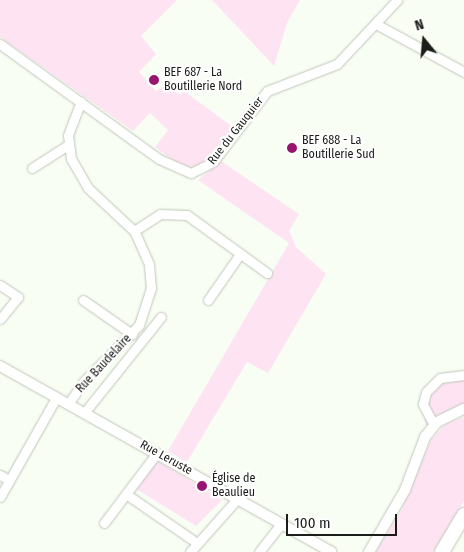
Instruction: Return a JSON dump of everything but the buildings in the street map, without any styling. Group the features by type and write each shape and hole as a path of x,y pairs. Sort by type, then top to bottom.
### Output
{"highway":[{"path":"443,552 464,515"},
{"path":"443,552 464,523"}],"street":[{"name":"Rue du Gauquier","path":"82,101 166,164 191,173 213,162 271,88 333,66 376,24 397,0"},
{"path":"376,24 464,72"},
{"path":"0,44 82,101 70,124 68,145 32,168"},
{"name":"Rue Baudelaire","path":"68,145 84,184 134,232 149,264 152,288 147,310 132,334 84,381 68,404"},
{"path":"134,232 160,214 181,214 203,224 267,273"},
{"path":"208,300 240,254"},
{"path":"0,285 18,298 0,319"},
{"path":"83,300 132,334"},
{"path":"84,413 161,317"},
{"name":"Rue Leruste","path":"0,366 331,552"},
{"path":"434,425 423,404 426,392 440,378 464,375"},
{"path":"0,497 56,398"},
{"path":"369,552 400,499 434,425 462,411"},
{"path":"104,523 157,453"},
{"path":"0,475 9,480"},
{"path":"126,494 197,543"},
{"path":"190,552 237,499"},
{"path":"259,552 281,524"}],"shaded area":[{"path":"0,0 177,0 141,36 156,54 139,72 156,91 164,85 181,95 184,91 233,127 202,165 190,167 174,161 155,147 168,130 150,113 133,131 0,37"},
{"path":"212,0 300,0 287,23 274,66"},
{"path":"221,161 299,214 289,231 296,247 326,274 268,373 247,362 187,462 168,451 289,243 198,180"},
{"path":"464,371 464,404 438,415 426,427 420,401 424,388 434,378"},
{"path":"464,417 464,501 440,542 433,552 376,552 400,513 431,440 446,424"},
{"path":"156,460 222,500 196,526 136,489"}],"place":[{"name":"BEF 687 - La Boutillerie Nord","path":"154,80"},
{"name":"BEF 688 - La Boutillerie Sud","path":"292,148"},
{"name":"Église de Beaulieu","path":"202,486"}]}
